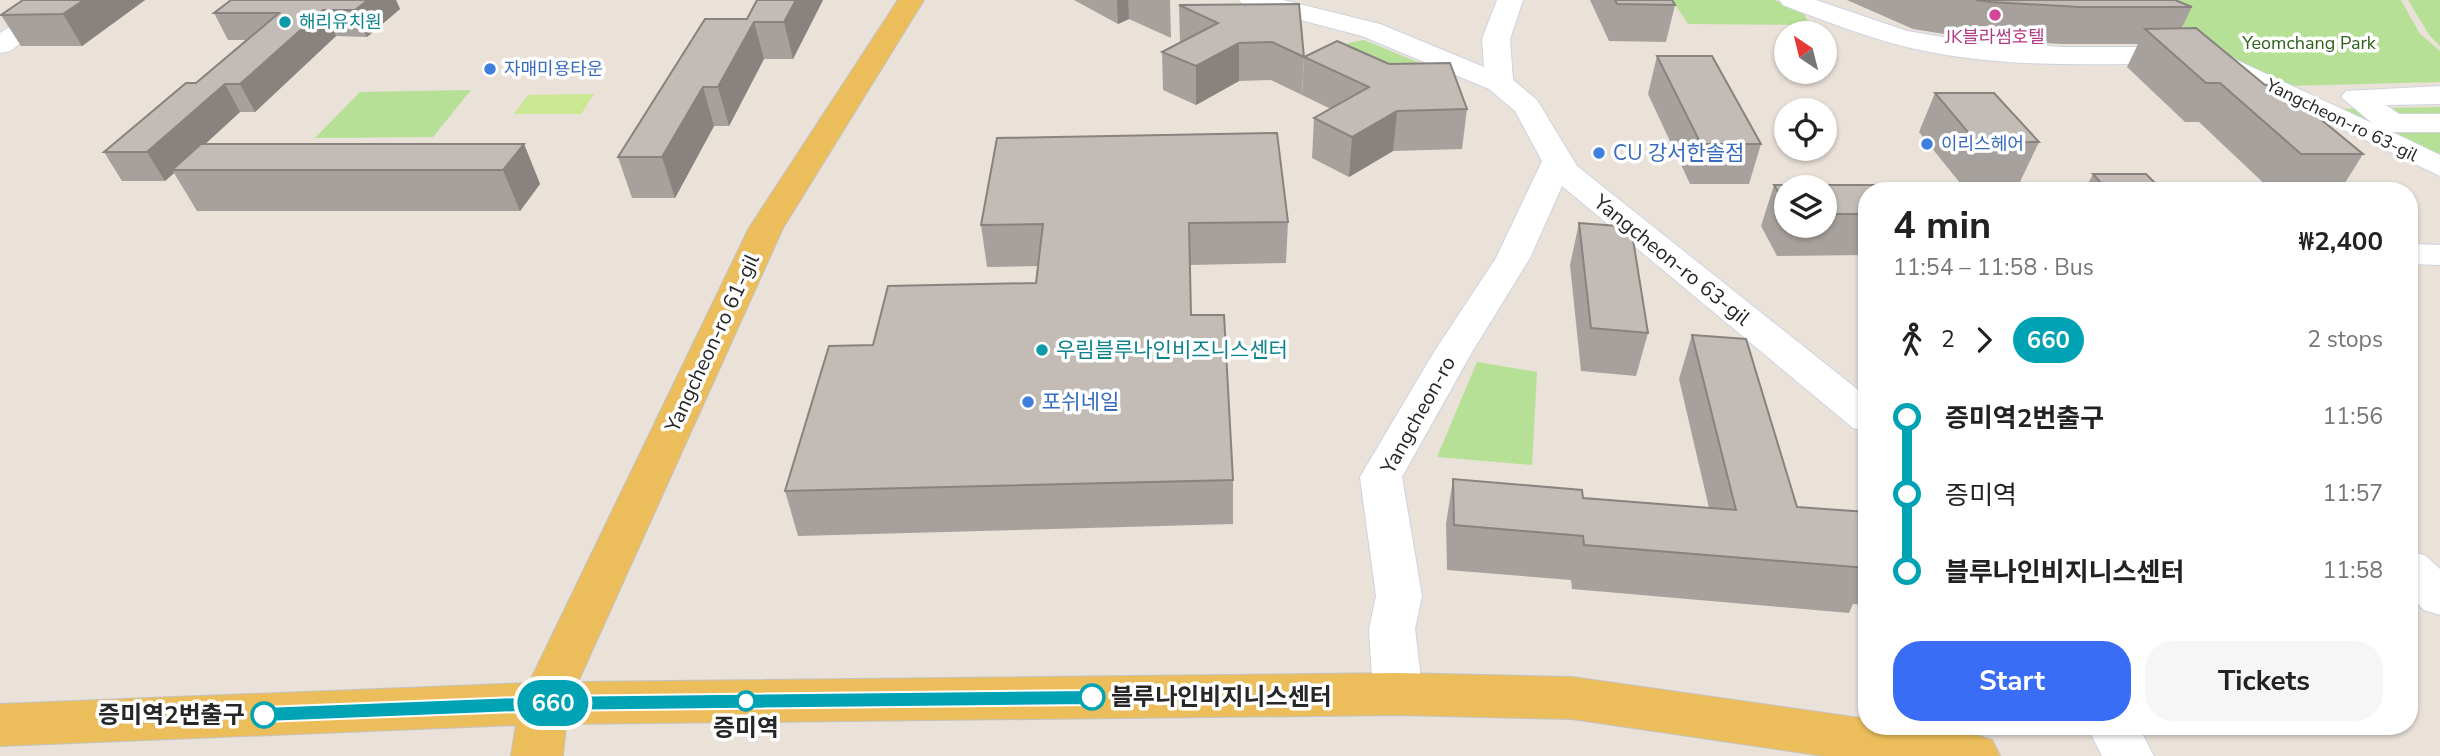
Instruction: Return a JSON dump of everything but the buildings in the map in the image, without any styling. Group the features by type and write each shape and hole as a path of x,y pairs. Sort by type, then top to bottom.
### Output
{"main road":[{"name":"Yangcheon-ro 61-gil","path":"537,756 544,703 766,228 911,0"},
{"path":"0,725 544,703 1398,694 1572,698 1974,756"}],"street":[{"path":"0,45 68,0"},
{"name":"Yangcheon-ro 63-gil","path":"1252,0 1371,30 1499,83 1527,106 1564,172 1858,411"},
{"path":"1499,83 1496,39 1510,0"},
{"name":"Yangcheon-ro 63-gil","path":"1792,0 1861,25 1946,46 2001,54 2191,55 2217,59 2440,167"},
{"path":"2440,95 2356,97 2392,123 2440,122"},
{"name":"Yangcheon-ro","path":"1398,694 1392,629 1399,596 1381,477 1452,352 1513,258 1558,161"},
{"path":"2418,254 2440,255"},
{"path":"2418,576 2440,597"},
{"path":"2117,735 2128,756"}],"green space":[{"path":"1672,0 1774,0 1803,11 1807,21 1774,21 1774,25 1688,24"},
{"name":"Yeomchang Park","path":"2093,0 2401,0 2420,34 2440,51 2440,82 2285,86"},
{"path":"2408,0 2440,0 2440,46 2430,36"},
{"path":"1364,40 1420,63 1418,81 1339,45"},
{"path":"471,90 433,137 315,138 360,92"},
{"path":"594,94 581,114 514,114 528,95"},
{"path":"2440,107 2440,158 2337,109"},
{"path":"1477,362 1537,372 1532,465 1437,457"}],"bus line":[{"name":"660","path":"264,715 544,703 1092,697"}],"place":[{"name":"JK블라썸호텔","path":"1995,15"},
{"name":"해리유치원","path":"285,22"},
{"name":"자매미용타운","path":"490,69"},
{"name":"이리스헤어","path":"1927,144"},
{"name":"CU 강서한솔점","path":"1599,153"},
{"name":"우림블루나인비즈니스센터","path":"1042,350"},
{"name":"포쉬네일","path":"1028,402"},
{"name":"블루나인비지니스센터","path":"1092,697"},
{"name":"증미역","path":"746,701"},
{"name":"증미역2번출구","path":"264,715"}]}
